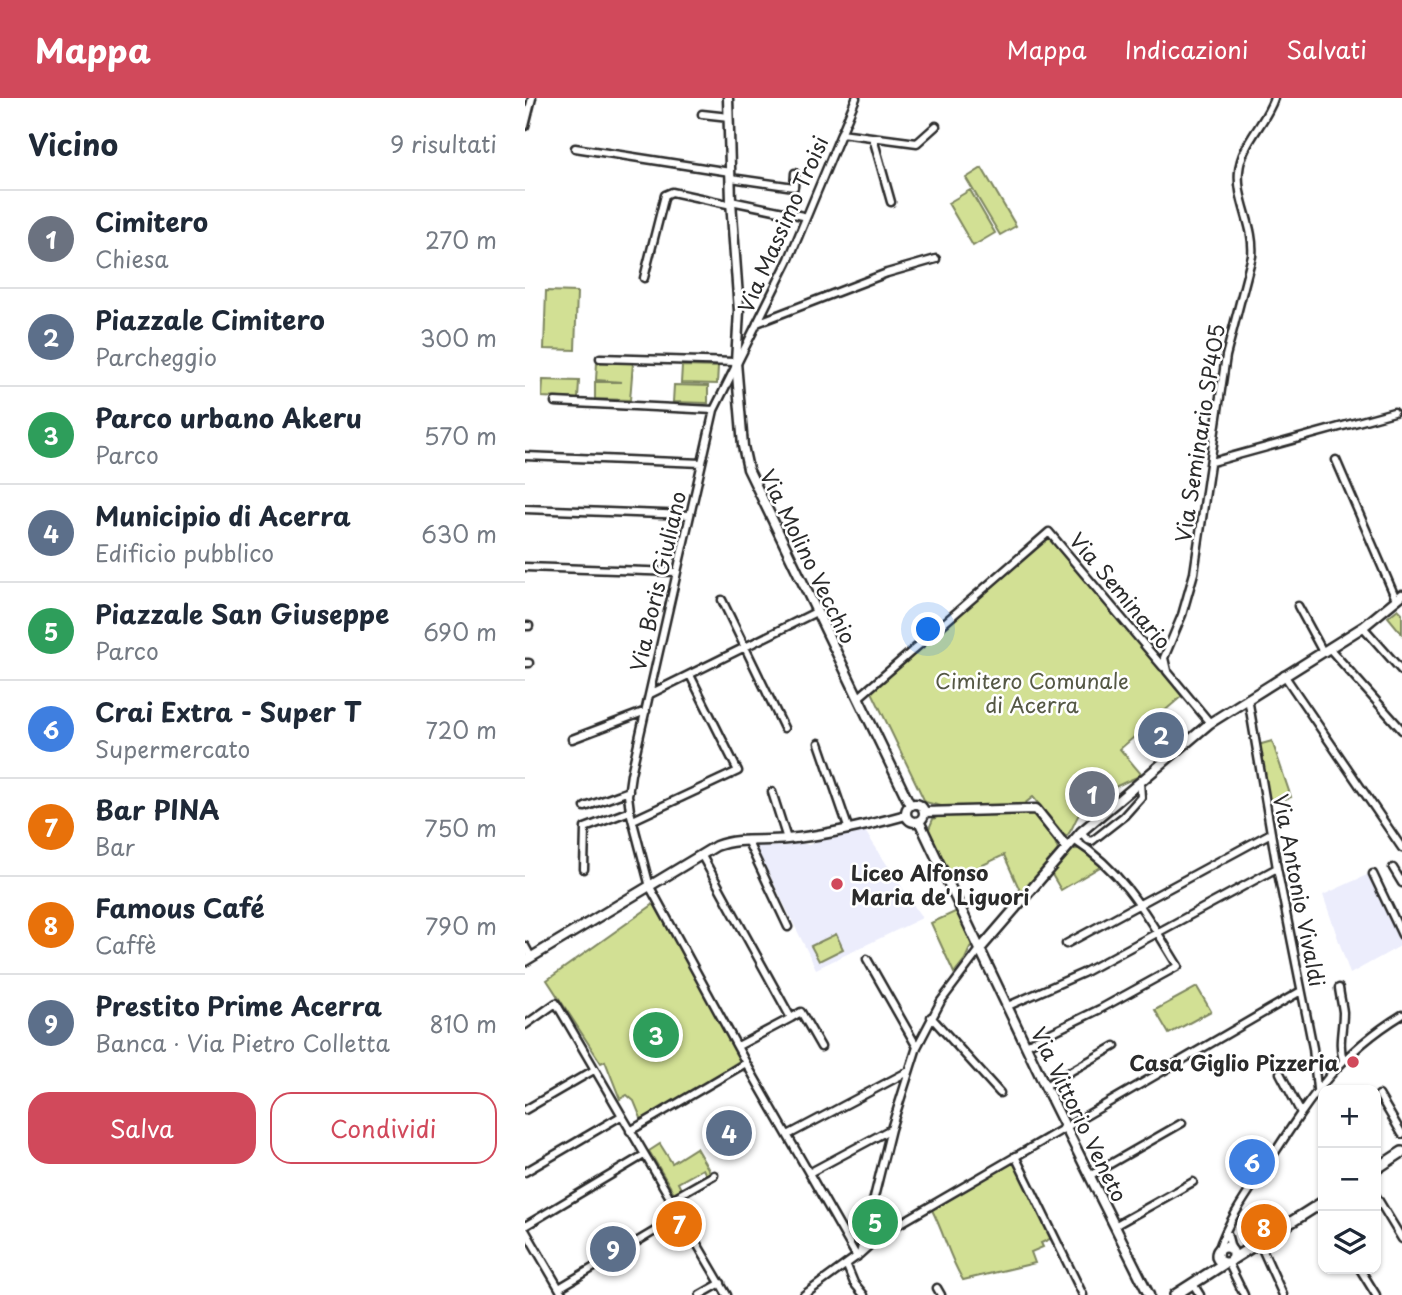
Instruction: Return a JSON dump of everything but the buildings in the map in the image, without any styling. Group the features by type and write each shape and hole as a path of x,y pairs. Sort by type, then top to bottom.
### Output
{"main road":[{"path":"1381,1165 1402,1152"},
{"path":"1175,1295 1207,1274 1226,1255 1256,1244 1318,1207"}],"street":[{"name":"Via Molino Vecchio","path":"728,98 731,203 739,311 736,362 743,446 748,470 910,805"},
{"name":"Via Massimo Troisi","path":"736,362 789,259 856,98"},
{"name":"Via Seminario SP405","path":"1167,671 1164,658 1182,615 1194,573 1226,356 1253,244 1238,172 1244,153 1274,98"},
{"path":"525,126 529,101"},
{"path":"702,114 729,117"},
{"path":"841,133 917,143 936,126"},
{"path":"873,138 891,202"},
{"path":"575,148 794,187 795,173"},
{"path":"644,278 665,195 672,192 803,216"},
{"path":"757,323 887,273 936,259"},
{"path":"600,358 736,362"},
{"name":"Via Boris Giuliano","path":"736,362 714,410 629,791 630,811 650,887 746,1063 858,1256"},
{"path":"555,402 714,410"},
{"path":"1212,462 1394,412"},
{"path":"525,456 702,463"},
{"path":"858,1256 891,1129 918,1046 931,1017 981,948 1081,832 1210,723 1363,627 1399,597 1336,460"},
{"path":"525,509 690,515"},
{"name":"Via Seminario","path":"858,698 1049,532 1167,671"},
{"path":"525,567 677,572"},
{"path":"722,600 784,728"},
{"path":"1298,606 1326,650 1402,730"},
{"path":"650,694 816,612"},
{"path":"1363,627 1399,661 1402,671"},
{"path":"1167,671 1210,723"},
{"path":"633,820 738,771 690,675"},
{"path":"1284,676 1402,848"},
{"name":"Via Antonio Vivaldi","path":"1248,698 1277,868 1313,1048 1317,1089"},
{"path":"572,739 646,711"},
{"path":"819,743 849,830"},
{"path":"1081,832 1088,841 1092,841 1115,824 1141,797 1140,782"},
{"path":"585,807 629,791"},
{"path":"772,792 787,839"},
{"path":"919,821 911,821 906,815 906,809 910,805 919,805 924,812"},
{"path":"924,812 1036,809 1067,848"},
{"path":"584,869 586,828 630,811"},
{"path":"919,821 924,812"},
{"path":"525,946 528,959 728,841 787,839 849,830 906,815"},
{"path":"919,821 981,948"},
{"path":"1066,944 1271,833"},
{"path":"747,840 788,928"},
{"path":"1026,1045 1100,1010 1178,966 1119,875 1095,853 1074,840"},
{"path":"702,856 791,1018"},
{"path":"1008,1006 1083,974 1277,868"},
{"path":"1393,868 1402,883"},
{"path":"1373,874 1402,935"},
{"name":"Via Vittorio Veneto","path":"981,948 1045,1086 1149,1295"},
{"path":"867,959 918,1046"},
{"path":"1339,988 1343,1010 1338,1045 1343,1060"},
{"path":"803,1295 847,1266 882,1234 1301,991"},
{"path":"525,1026 556,1003 727,1295"},
{"path":"738,1046 801,1012 821,1047"},
{"path":"1244,1295 1226,1255 1227,1231 1240,1205 1317,1089 1343,1060 1378,1030 1402,1015"},
{"path":"931,1017 1000,1093"},
{"path":"1045,1086 1115,1046"},
{"path":"630,1131 746,1063"},
{"path":"525,1110 594,1070"},
{"path":"788,1135 909,1072"},
{"path":"1280,1073 1301,1113"},
{"path":"1381,1098 1402,1133"},
{"path":"525,1172 621,1116"},
{"path":"1091,1175 1182,1123"},
{"path":"809,1173 891,1129"},
{"path":"561,1291 525,1228 644,1155"},
{"path":"1015,1156 1083,1295"},
{"path":"670,1200 715,1175"},
{"path":"1116,1225 1193,1182"},
{"path":"1381,1204 1402,1239"},
{"path":"552,1295 680,1216"},
{"path":"1226,1255 1227,1231"},
{"path":"1256,1244 1283,1295"},
{"path":"847,1266 854,1283 864,1295"},
{"path":"1363,1274 1376,1295"},
{"path":"701,1295 721,1283"},
{"path":"1193,1283 1200,1295"}],"shaded area":[{"name":"Liceo Alfonso Maria de' Liguori","path":"865,831 922,918 816,969 756,847 760,844 769,847 788,846 791,842 809,845 817,840"},
{"path":"1369,874 1402,945 1350,974 1323,895"}],"green space":[{"path":"982,168 1016,226 1000,235 966,178"},
{"path":"970,190 995,233 973,246 948,203"},
{"path":"546,291 577,292 575,350 544,349"},
{"path":"597,362 633,363 630,400 595,399 595,382 622,382 596,380"},
{"path":"682,366 718,367 717,384 681,383"},
{"path":"543,380 579,381 578,399 542,397"},
{"path":"674,385 708,386 708,403 673,402"},
{"name":"Cimitero Comunale di Acerra","path":"1049,536 1182,696 1120,749 1142,775 1093,800 1080,813 1066,837 1033,797 1024,804 1000,807 945,807 925,802 872,692"},
{"path":"1398,609 1402,613 1402,634 1388,617"},
{"path":"1272,741 1291,797 1269,804 1258,745"},
{"path":"1032,813 1055,842 1058,850 1021,893 1004,855 953,879 928,831 933,819 941,815"},
{"path":"1072,849 1081,849 1105,864 1061,890 1051,873"},
{"path":"654,904 742,1059 643,1123 634,1101 627,1095 620,1099 605,1061 601,1063 547,980"},
{"path":"957,911 972,944 954,973 931,923"},
{"path":"836,934 843,949 819,961 811,946"},
{"path":"1197,987 1211,1011 1169,1034 1155,1010"},
{"path":"660,1144 672,1163 696,1148 710,1172 706,1175 703,1169 678,1183 681,1189 674,1193 649,1151"},
{"path":"1014,1162 1052,1238 1041,1243 1043,1247 1031,1252 1035,1263 963,1280 932,1210"},
{"path":"880,1208 882,1234 860,1254 871,1209"}],"place":[{"name":"Piazzale Cimitero","path":"1161,735"},
{"name":"Cimitero","path":"1092,794"},
{"name":"Liceo Alfonso Maria de' Liguori","path":"837,884"},
{"name":"Parco urbano Akeru","path":"656,1035"},
{"name":"Casa Giglio Pizzeria","path":"1353,1062"},
{"name":"Municipio di Acerra","path":"729,1133"},
{"name":"Crai Extra - Super T","path":"1252,1162"},
{"name":"Piazzale San Giuseppe","path":"875,1222"},
{"name":"Bar PINA","path":"679,1224"},
{"name":"Famous Café","path":"1264,1227"},
{"name":"Prestito Prime Acerra","path":"613,1249"}]}
